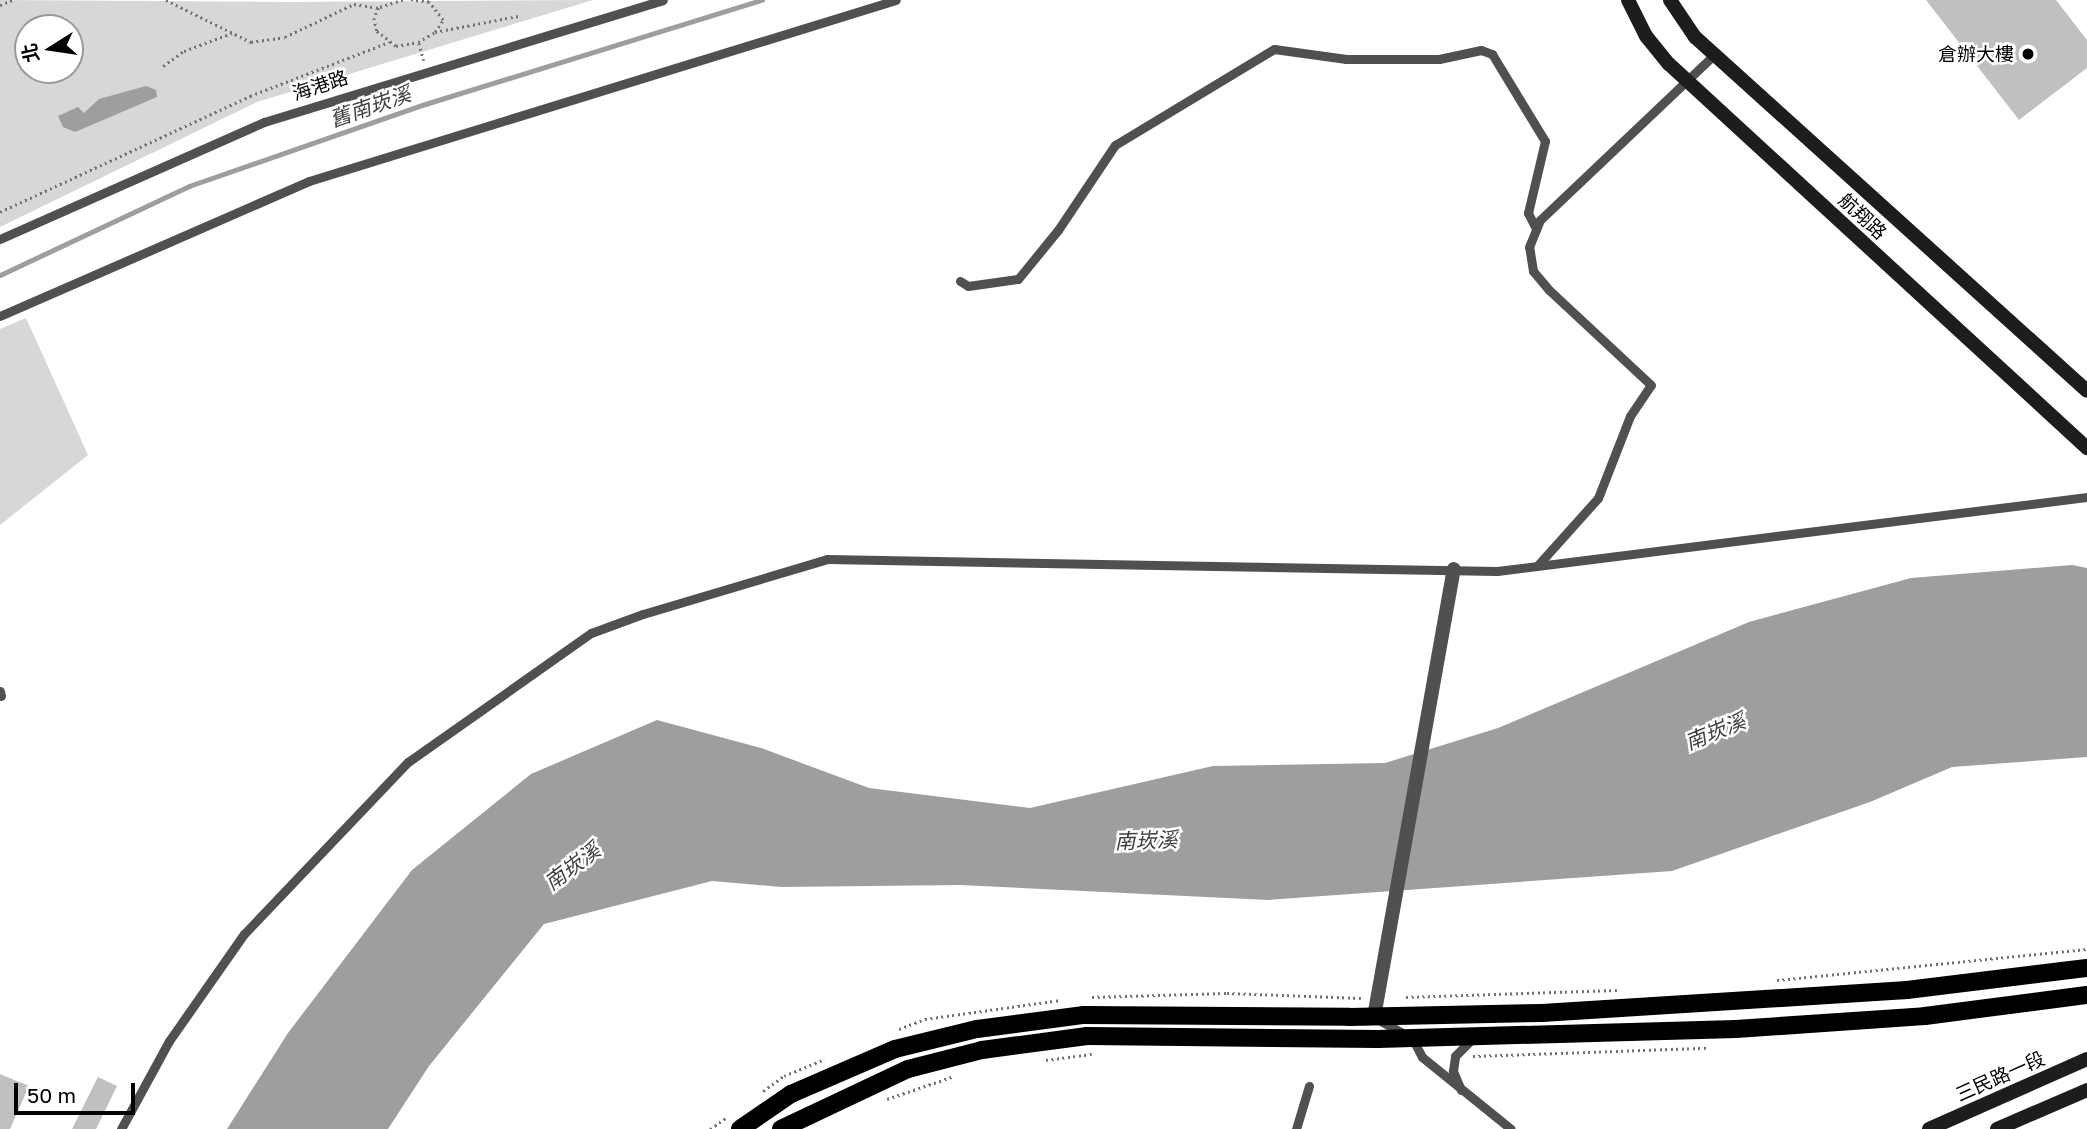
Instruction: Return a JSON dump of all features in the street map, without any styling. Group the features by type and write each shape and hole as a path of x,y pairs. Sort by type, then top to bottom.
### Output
{"main road":[{"path":"740,1129 791,1094 895,1049 977,1029 1084,1015 1374,1017 1731,1003 1907,990 2087,968"},
{"path":"781,1129 908,1069 982,1050 1087,1036 1378,1039 1749,1028 1926,1016 2087,995"}],"street":[{"name":"航翔路","path":"1628,0 1646,36 1686,79 2087,448"},
{"name":"航翔路","path":"1670,0 1695,37 1714,55 2087,391"},
{"path":"1374,1017 1454,569"},
{"name":"三民路一段","path":"1928,1129 2087,1059"},
{"path":"1997,1129 2087,1090"}],"lane":[{"name":"海港路","path":"0,239 264,122 663,0"},
{"path":"0,316 309,181 896,0"},
{"path":"960,281 968,286 1018,279 1058,230 1115,145 1274,49 1346,59 1439,59 1481,50 1492,54 1545,141 1528,213 1536,229"},
{"path":"1537,566 1598,498 1630,416 1651,385 1533,271 1529,247 1540,220 1714,55"},
{"path":"121,1129 176,1030 244,934 307,864 408,762 591,633 827,559 1454,569 1537,566 2087,497"},
{"path":"1374,1017 1412,1038 1422,1057 1511,1129"},
{"path":"1374,1017 1378,1039"},
{"path":"1461,1091 1453,1071 1455,1056 1475,1037"},
{"path":"1296,1129 1309,1086"}],"path":[{"path":"0,5 13,0"},
{"path":"166,0 251,42 285,37 354,5 379,8 403,0"},
{"path":"411,0 429,2 439,11 443,20 435,32"},
{"path":"379,8 374,18 377,31 396,46 418,42 435,32 518,16"},
{"path":"163,66 184,51 233,33"},
{"path":"0,212 250,96 389,42"},
{"path":"418,42 424,60"}],"shaded area":[{"path":"0,0 593,0 257,102 0,227"},
{"path":"26,318 88,455 0,525 0,329"}],"water":[{"path":"146,86 156,90 157,97 75,132 63,127 58,116 78,107 84,113 99,99"},
{"name":"南崁溪","path":"2072,565 2087,568 2087,757 1952,767 1870,802 1672,871 1268,900 960,885 781,887 712,881 544,924 429,1066 388,1129 227,1129 288,1033 412,870 531,774 657,720 761,748 869,788 1030,808 1213,766 1385,763 1498,728 1749,622 1911,578"}],"building":[{"name":"倉辦大樓","path":"1926,0 2056,0 2087,40 2087,68 2019,120"},
{"path":"0,1074 29,1086 10,1129 0,1129"},
{"path":"98,1077 117,1086 96,1129 72,1129"}],"waterway":[{"name":"舊南崁溪","path":"0,275 189,186 422,105 762,0"}],"place":[{"name":"倉辦大樓","path":"2028,54"}]}
